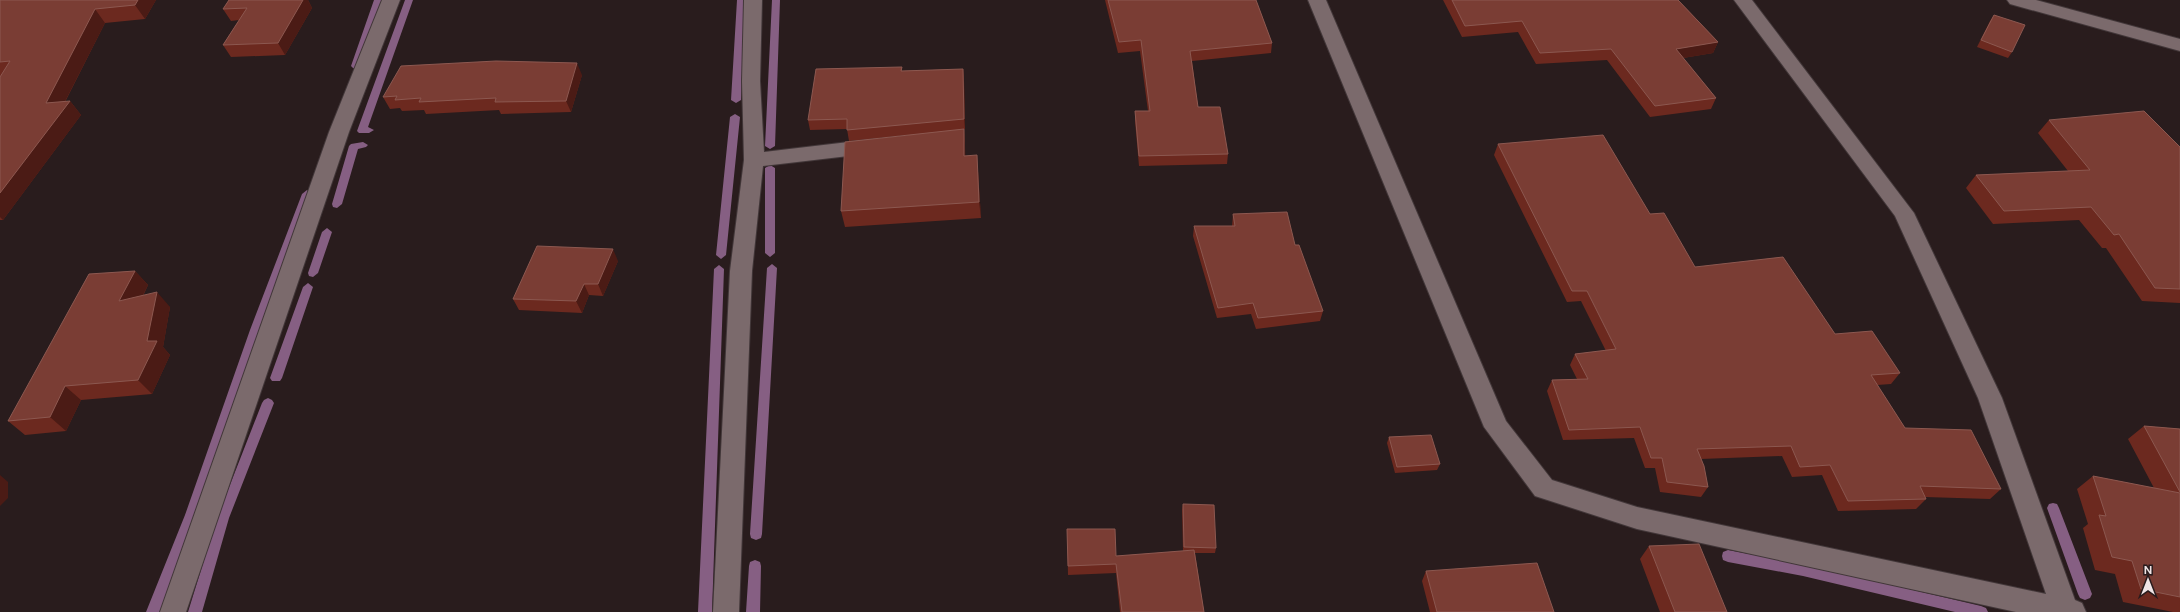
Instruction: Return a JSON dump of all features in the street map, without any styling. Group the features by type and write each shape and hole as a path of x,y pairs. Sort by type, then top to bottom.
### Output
{"street":[{"path":"173,612 339,132 392,0"},
{"path":"726,612 741,279 754,160 751,81 753,0"},
{"path":"1317,0 1496,427 1544,488 1637,518 2069,611"},
{"path":"1743,0 1904,213 1990,398 2069,611"},
{"path":"2016,0 2180,45"},
{"path":"754,160 893,144"}],"building":[{"path":"0,0 138,0 135,5 95,9 46,103 70,101 0,193 0,77 10,61 0,62"},
{"path":"229,0 303,0 278,43 223,45 247,8 223,9"},
{"path":"1108,0 1256,0 1272,43 1190,51 1198,107 1220,107 1228,154 1139,156 1135,111 1150,111 1141,40 1119,42"},
{"path":"1452,0 1678,0 1718,42 1676,49 1716,98 1655,106 1611,49 1540,53 1522,21 1465,26"},
{"path":"1994,15 2025,25 2012,52 1981,40"},
{"path":"496,61 577,63 566,101 495,102 496,98 419,102 421,98 395,100 397,96 383,97 401,66"},
{"path":"902,67 901,71 963,69 964,119 847,130 847,119 808,120 816,69"},
{"path":"2144,111 2180,147 2180,289 2155,288 2119,234 2114,235 2091,207 2004,211 1976,175 2090,170 2049,120"},
{"path":"964,129 964,156 977,155 979,202 841,211 845,142"},
{"path":"1603,135 1650,214 1664,213 1695,267 1783,257 1835,334 1872,331 1900,373 1871,375 1905,428 1971,430 2001,489 1920,486 1926,499 1848,501 1830,465 1800,467 1791,446 1697,449 1704,466 1708,487 1667,482 1662,458 1651,458 1640,427 1569,430 1552,380 1588,379 1575,354 1616,349 1587,291 1572,291 1498,144"},
{"path":"1287,212 1295,245 1299,245 1323,311 1258,318 1253,303 1218,308 1194,226 1235,226 1233,214"},
{"path":"537,246 613,249 598,284 584,284 576,301 513,299"},
{"path":"135,271 119,301 157,292 147,341 157,341 138,380 65,386 50,417 8,421 89,274"},
{"path":"2144,426 2180,429 2180,492"},
{"path":"1431,435 1440,464 1397,467 1389,437"},
{"path":"2093,476 2180,493 2180,597 2141,589 2132,561 2112,557 2099,515 2106,516"},
{"path":"1183,504 1214,505 1216,548 1184,547"},
{"path":"1067,529 1115,529 1116,556 1194,550 1204,612 1122,612 1116,564 1068,566"},
{"path":"1699,544 1727,612 1675,612 1649,546"},
{"path":"1537,563 1554,612 1437,612 1426,571"}],"waterway":[{"path":"356,66 378,0"},
{"path":"369,130 362,131 409,0"},
{"path":"736,100 741,0"},
{"path":"770,146 776,0"},
{"path":"721,255 735,117"},
{"path":"337,204 354,146 363,145"},
{"path":"770,168 770,253"},
{"path":"153,612 191,515 256,330 307,194"},
{"path":"313,273 327,232"},
{"path":"756,534 772,268"},
{"path":"705,612 719,269"},
{"path":"276,378 308,287"},
{"path":"195,612 223,518 268,403"},
{"path":"2053,508 2085,594"},
{"path":"1728,556 1803,570 1981,612"},
{"path":"753,612 755,566"}]}
